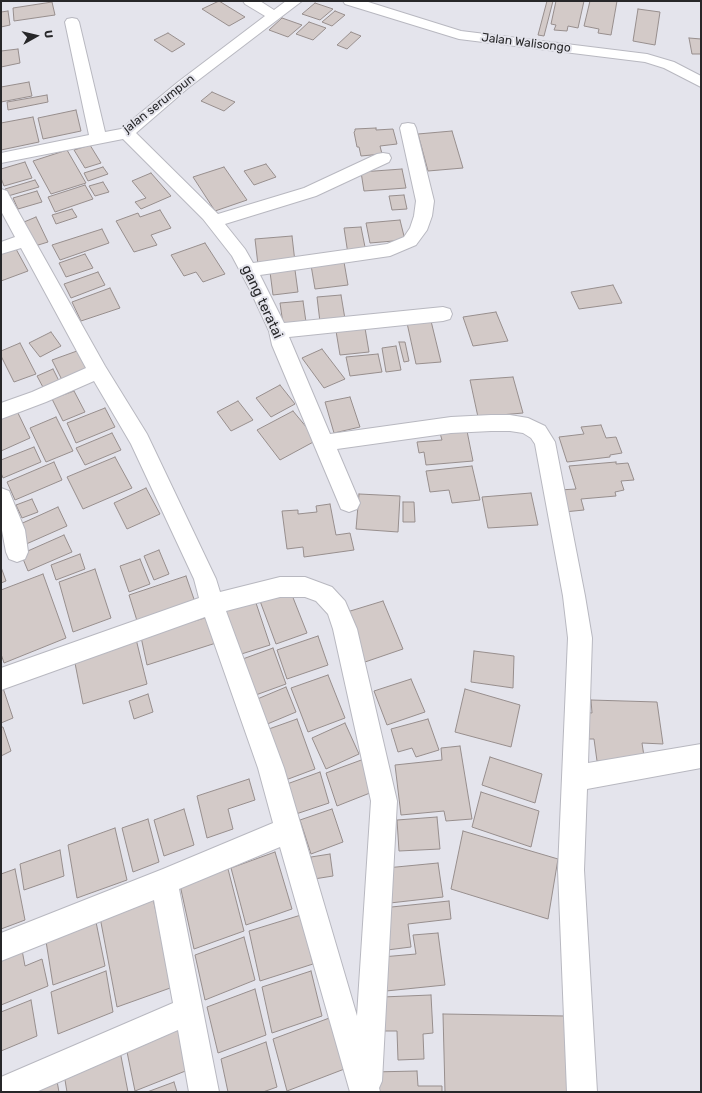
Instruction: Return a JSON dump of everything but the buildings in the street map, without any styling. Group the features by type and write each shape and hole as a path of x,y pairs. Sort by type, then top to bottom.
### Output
{"street":[{"path":"250,1 275,16"},
{"name":"jalan serumpun","path":"1,158 126,133 183,85 295,1"},
{"name":"Jalan Walisongo","path":"350,1 459,35 647,58 669,65 701,82"},
{"path":"72,22 98,139"},
{"path":"248,270 390,250 410,241 418,230 423,216 425,201 408,128"},
{"name":"gang teratai","path":"126,133 214,221 239,253 278,331 282,345 349,503"},
{"path":"214,221 310,192 383,158"},
{"path":"1,195 98,371 140,440 205,579 212,604 271,768 366,1092"},
{"path":"1,248 26,240"},
{"path":"278,331 443,314"},
{"path":"1,410 39,397 98,371"},
{"path":"324,443 458,424 510,423 528,426 538,432 545,442 574,596 580,638 571,870 582,1092"},
{"path":"1,497 14,530 17,552"},
{"path":"1,679 212,604 280,587 305,587 324,594 337,608 345,628 384,801 366,1092"},
{"path":"575,778 701,756"},
{"path":"1,947 164,882 288,830"},
{"path":"164,882 190,1011 204,1092"},
{"path":"1,1092 190,1011"}]}
